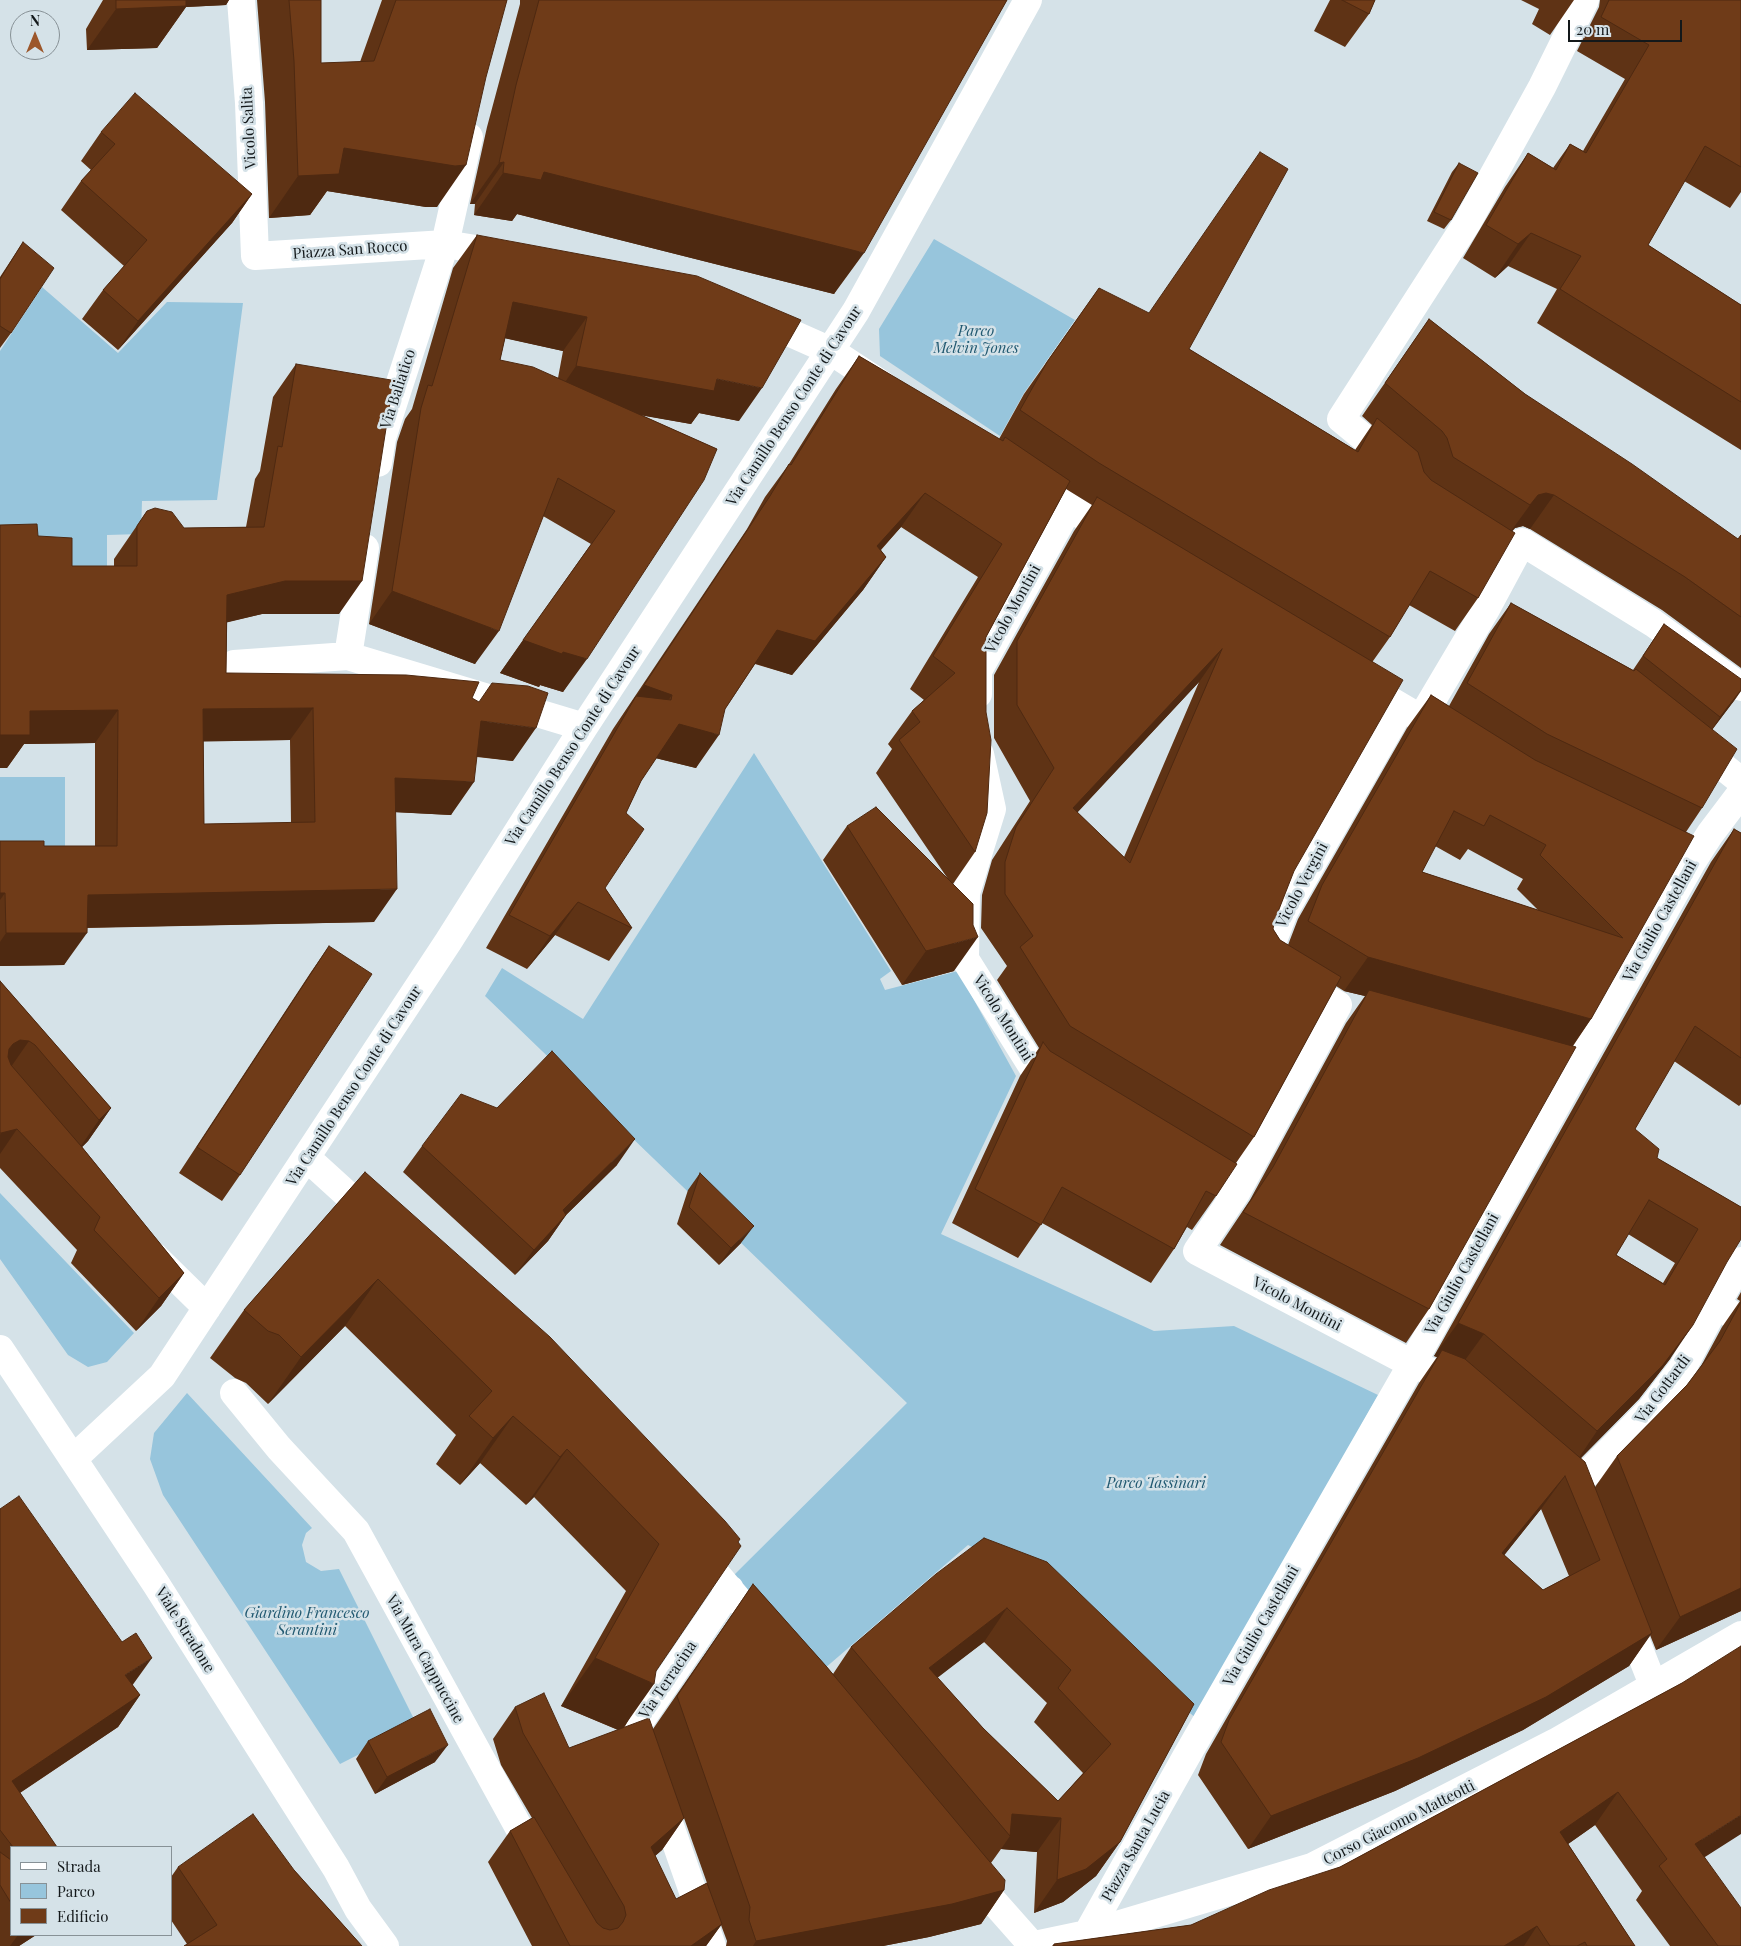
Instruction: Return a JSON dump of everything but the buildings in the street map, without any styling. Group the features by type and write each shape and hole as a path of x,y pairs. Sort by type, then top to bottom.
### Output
{"street":[{"name":"Vicolo Salita","path":"241,0 249,103 255,256"},
{"name":"Via Camillo Benso Conte di Cavour","path":"73,1459 162,1376 307,1158 461,922 584,727 831,351 877,276 1028,0"},
{"path":"1409,476 1341,418 1467,223 1542,87 1585,0"},
{"name":"Via Baliatico","path":"375,486 382,438 445,244 474,113"},
{"name":"Piazza San Rocco","path":"255,256 445,244 531,258"},
{"path":"735,308 831,351 903,398"},
{"path":"1005,466 1068,508 1136,549"},
{"name":"Vicolo Montini","path":"1068,508 978,671 978,745 992,809 966,893 965,958 1035,1071 1077,1096"},
{"path":"1447,520 1512,560"},
{"path":"348,656 369,524"},
{"path":"1412,712 1468,638 1522,542 1653,623 1741,687"},
{"path":"1486,609 1512,624"},
{"path":"234,664 348,656 584,727"},
{"path":"1342,672 1470,748"},
{"name":"Vicolo Vergini","path":"1236,1193 1348,1008 1265,961 1284,912 1412,712"},
{"path":"1678,732 1741,781"},
{"name":"Via Giulio Castellani","path":"1186,1757 1412,1364 1692,862 1710,834 1741,793"},
{"path":"1622,829 1692,862"},
{"path":"1710,834 1733,850"},
{"path":"1548,1063 1577,1071"},
{"path":"1169,1152 1236,1193"},
{"path":"307,1158 394,1237"},
{"name":"Vicolo Montini","path":"1236,1193 1197,1251 1412,1364"},
{"path":"132,1234 180,1284 207,1308"},
{"name":"Via Gottardi","path":"1575,1486 1651,1409 1683,1367 1741,1261"},
{"path":"1718,1303 1741,1322"},
{"name":"Viale Stradone","path":"0,1349 161,1592 336,1868 362,1915"},
{"path":"1412,1364 1450,1379 1479,1404"},
{"name":"Via Mura Cappuccine","path":"234,1393 279,1448 356,1532 514,1821 548,1879"},
{"path":"1553,1467 1575,1486 1586,1513"},
{"path":"678,1529 778,1647"},
{"name":"Via Terracina","path":"712,1946 636,1727 730,1589"},
{"path":"1618,1595 1654,1687"},
{"name":"Corso Giacomo Matteotti","path":"1031,1946 1087,1934 1312,1867 1556,1742 1741,1635"},
{"name":"Piazza Santa Lucia","path":"1087,1934 1186,1757"},
{"path":"953,1854 1031,1946"},
{"path":"362,1915 377,1946"},
{"path":"362,1915 386,1946"}],"green space":[{"name":"Parco Melvin Jones","path":"934,239 1075,320 1024,393 1000,436 880,356 879,329"},
{"path":"42,287 118,353 167,302 243,303 217,500 142,501 141,534 107,535 107,594 0,554 0,351"},
{"name":"Parco Tassinari","path":"754,753 891,971 880,979 885,990 958,971 1016,1076 941,1234 1154,1331 1234,1326 1378,1395 1198,1720 1032,1577 968,1545 817,1675 734,1575 907,1403 485,996 502,968 583,1019"},
{"path":"0,777 65,777 65,847 0,847"},
{"path":"0,1193 134,1333 107,1362 88,1367 68,1355 0,1259"},
{"name":"Giardino Francesco Serantini","path":"187,1393 312,1528 306,1533 302,1545 306,1562 321,1571 339,1569 417,1725 340,1764 163,1495 150,1459 154,1433"}]}
